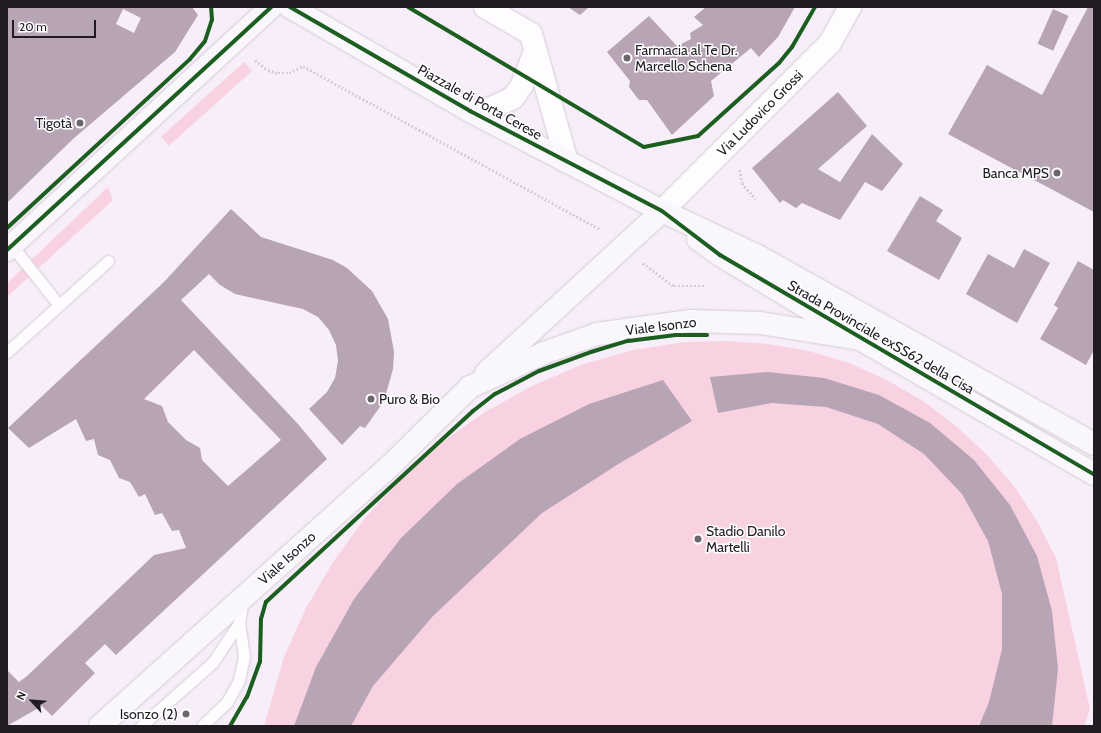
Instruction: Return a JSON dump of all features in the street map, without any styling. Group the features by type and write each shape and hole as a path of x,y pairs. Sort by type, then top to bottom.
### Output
{"main road":[{"path":"9,248 271,7"},
{"name":"Piazzale di Porta Cerese","path":"290,7 470,111 662,211"},
{"name":"Strada Provinciale exSS62 della Cisa","path":"662,211 720,255 860,339 1094,474"},
{"name":"Strada Provinciale exSS62 della Cisa","path":"662,211 756,255 1094,444"},
{"name":"Viale Isonzo","path":"100,726 392,464 470,387 662,211"},
{"name":"Viale Isonzo","path":"470,387 544,353 597,334 690,321 760,323 860,339"}],"street":[{"path":"485,7 531,34 534,51 567,162"},
{"name":"Via Ludovico Grossi","path":"662,211 830,44 850,7"},
{"path":"470,111 490,109 513,98 522,84 534,51"}],"lane":[{"path":"9,248 59,305"},
{"path":"7,352 108,261"},
{"path":"141,726 213,662 238,624 245,596"},
{"path":"202,726 227,702 239,680 244,657 238,624"}],"path":[{"path":"255,60 268,70 278,73 289,73 303,66 600,229"},
{"path":"741,168 739,174 742,183 756,199"},
{"path":"640,261 674,286 704,286"}],"shaded area":[{"path":"244,62 252,71 169,146 161,137"},
{"path":"108,187 113,200 7,297 7,283"},
{"name":"Stadio Danilo Martelli","path":"727,341 768,344 809,351 849,363 887,380 923,401 956,426 986,454 1014,486 1037,521 1056,558 1090,709 1084,726 264,726 284,657 306,608 333,562 365,518 401,479 441,443 485,412 532,386 581,365 633,350 685,342"}],"building":[{"path":"7,7 192,7 198,15 175,52 73,139 7,203","holes":["123,9 141,18 134,33 116,24"]},
{"path":"568,7 589,7 580,15"},
{"path":"706,7 795,7 778,37 759,57 751,48 711,81 714,96 672,135 647,100 639,100 629,87 630,81 607,52 649,16 677,46 691,39 690,33 703,25 694,17"},
{"name":"Banca MPS","path":"1088,7 1094,7 1094,212 948,134 987,65 1042,95"},
{"path":"1053,9 1069,16 1053,51 1038,44"},
{"path":"838,92 867,126 818,169 840,182 872,134 903,164 882,191 865,182 840,220 802,203 796,208 783,200 780,203 752,168"},
{"path":"920,196 943,210 936,221 962,238 939,280 887,251"},
{"path":"231,209 261,237 333,260 347,268 372,291 388,319 394,352 393,369 384,401 365,428 360,426 342,445 309,409 327,392 335,378 338,361 336,345 329,330 318,317 303,309 235,294 220,285 209,274 181,300 298,424 327,459 116,655 105,644 85,663 95,673 52,716 42,706 7,726 7,670 19,682 154,555 186,548 179,530 172,531 162,513 155,515 145,494 139,497 130,482 119,478 110,460 98,455 94,439 86,441 76,419 29,448 8,428 164,282","holes":["194,350 281,440 228,486 202,460 200,448 186,440 168,422 162,406 144,399"]},
{"path":"1024,249 1050,263 1017,323 966,294 988,254 1014,268"},
{"path":"1078,261 1094,270 1094,350 1086,365 1040,339 1058,308 1054,305"},
{"path":"767,372 824,378 879,395 930,423 974,460 1010,505 1037,556 1052,611 1058,669 1052,726 979,726 989,702 1002,649 1002,594 988,541 962,494 924,454 878,424 826,407 772,403 718,413 710,377"},
{"path":"663,380 692,421 620,463 542,513 433,616 373,686 351,726 294,726 316,667 354,599 401,538 457,484 520,439 589,404"}],"cycle path":[{"path":"7,228 190,59 205,41 212,20 211,7"},
{"path":"7,250 271,7"},
{"path":"290,7 470,111 662,211 720,255 1094,474"},
{"path":"408,7 644,147 698,136 779,63 792,47 815,7"},
{"path":"230,726 247,697 260,662 261,619 266,602 473,411 495,394 539,371 591,352 628,341 676,335 707,335"}],"place":[{"name":"Farmacia al Te Dr. Marcello Schena","path":"627,58"},
{"name":"Tigotà","path":"80,123"},
{"name":"Banca MPS","path":"1057,173"},
{"name":"Puro & Bio","path":"371,399"},
{"name":"Stadio Danilo Martelli","path":"698,539"},
{"name":"Isonzo (2)","path":"186,714"}]}
